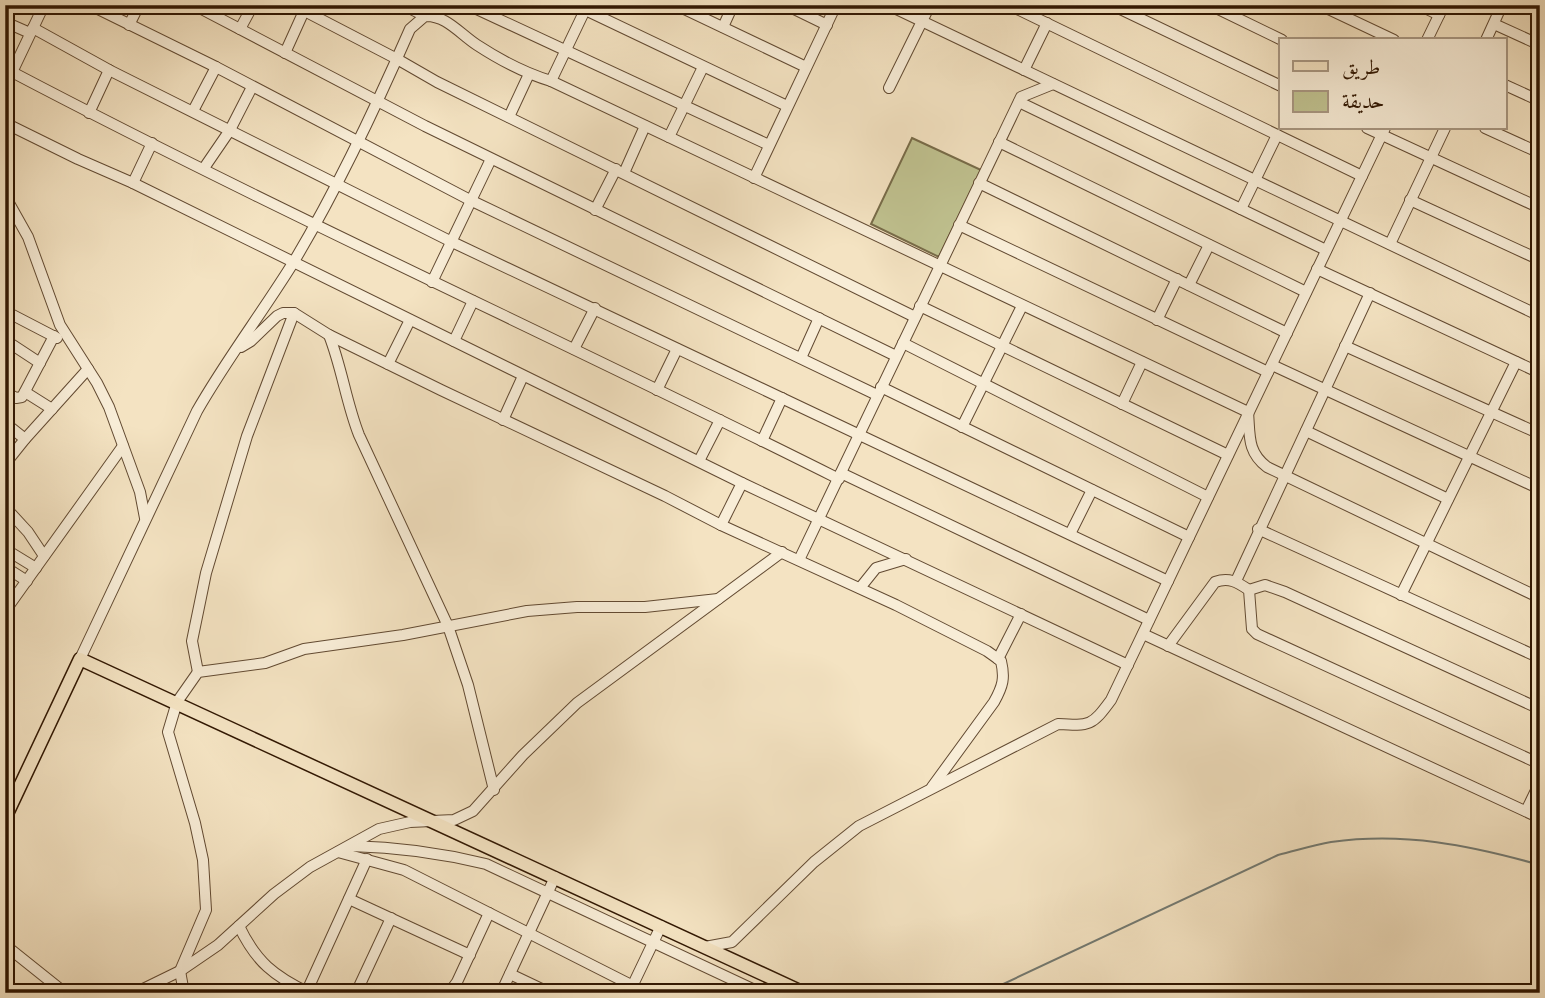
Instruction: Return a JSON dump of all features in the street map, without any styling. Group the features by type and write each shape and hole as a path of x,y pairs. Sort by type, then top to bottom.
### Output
{"main road":[{"path":"5,818 80,659 804,993"}],"street":[{"path":"5,87 44,5"},
{"path":"90,5 216,67 470,200 801,358 962,427 1189,537"},
{"path":"129,25 139,5"},
{"path":"194,5 377,102 896,356"},
{"path":"240,29 253,5"},
{"path":"293,5 437,82 620,171 918,312 1002,346 1228,455"},
{"path":"403,5 425,16 439,18 473,43 529,74 551,81 1248,412"},
{"path":"80,659 197,411 293,262 337,183 410,29 425,16 430,5"},
{"path":"468,5 769,145"},
{"path":"575,5 787,106"},
{"path":"676,5 806,67"},
{"path":"723,27 733,5"},
{"path":"786,5 827,25"},
{"path":"754,178 836,5"},
{"path":"888,5 1540,316"},
{"path":"889,88 930,5"},
{"path":"1009,5 1362,176"},
{"path":"1112,5 1279,85"},
{"path":"1210,5 1279,39"},
{"path":"1320,5 1390,38"},
{"path":"1419,5 1442,10 1428,38"},
{"path":"1487,38 1502,5"},
{"path":"551,81 585,10"},
{"path":"285,53 304,11"},
{"path":"5,22 32,30 450,241 1168,580"},
{"path":"1024,70 1047,23"},
{"path":"1494,24 1540,45"},
{"path":"193,111 216,67"},
{"path":"669,137 702,67"},
{"path":"89,113 109,69"},
{"path":"9,74 204,168 314,225 762,441 1149,620"},
{"path":"509,117 529,74"},
{"path":"799,560 1021,97 1053,84"},
{"path":"1506,85 1540,101"},
{"path":"204,168 230,130 253,87"},
{"path":"1019,102 1326,250"},
{"path":"5,123 742,483 1128,665"},
{"path":"596,210 646,126"},
{"path":"1390,244 1444,130"},
{"path":"1489,130 1540,153"},
{"path":"705,947 732,942 766,906 838,841 859,826 1058,724 1084,726 1097,719 1111,700 1383,131 1431,158 1540,208"},
{"path":"1241,209 1277,135"},
{"path":"999,142 1306,292"},
{"path":"132,183 152,143"},
{"path":"432,282 491,159"},
{"path":"979,183 1287,333"},
{"path":"5,197 27,237 46,292 70,344 88,369 109,407 140,492 145,518"},
{"path":"1410,200 1540,260"},
{"path":"959,225 1157,320 1270,369 1325,389 1540,489"},
{"path":"1189,285 1209,245"},
{"path":"1317,269 1540,373"},
{"path":"1157,320 1177,279"},
{"path":"1236,581 1370,293"},
{"path":"454,341 473,301"},
{"path":"962,427 1023,306"},
{"path":"574,349 595,309"},
{"path":"5,311 70,344"},
{"path":"237,349 251,341 276,316 294,313 329,335 388,364 860,589 998,659 1001,661 1004,677 1003,686 929,790"},
{"path":"184,993 180,971 206,910 203,860 192,812 169,741 170,722 177,702 198,671 192,641 206,573 247,436 294,313"},
{"path":"801,358 819,318"},
{"path":"388,364 410,320"},
{"path":"329,335 359,435 448,626 468,685 494,790"},
{"path":"5,392 20,398 54,336"},
{"path":"5,340 40,363"},
{"path":"903,343 1208,497"},
{"path":"1345,345 1540,434"},
{"path":"657,390 677,349"},
{"path":"1122,404 1142,362"},
{"path":"1401,595 1516,362"},
{"path":"6,461 88,369"},
{"path":"503,419 523,376"},
{"path":"25,392 52,409"},
{"path":"762,441 782,398"},
{"path":"1248,412 1250,444 1256,459 1540,598"},
{"path":"699,461 720,420"},
{"path":"5,423 24,439"},
{"path":"1306,431 1448,499"},
{"path":"5,611 9,597 27,581 123,446"},
{"path":"721,524 742,483"},
{"path":"1070,534 1092,490"},
{"path":"5,507 23,526 44,556"},
{"path":"1259,530 1540,658"},
{"path":"5,549 36,568"},
{"path":"135,993 180,971 218,945 274,894 310,867 379,829 432,820 454,820 473,811 523,755 577,703 782,552"},
{"path":"860,589 876,568 906,559"},
{"path":"5,567 27,581"},
{"path":"1168,646 1216,582 1224,579 1236,581 1249,590"},
{"path":"1249,590 1265,584 1285,592 1540,709"},
{"path":"1249,590 1252,629 1257,634 1540,764"},
{"path":"198,671 265,663 304,649 527,611 577,607 645,607 718,599"},
{"path":"998,659 1021,614"},
{"path":"1143,634 1540,818"},
{"path":"1526,811 1540,782"},
{"path":"348,846 411,850 478,862 498,869 761,993"},
{"path":"338,852 404,870 631,989 647,993"},
{"path":"239,926 247,943 262,963 275,975 307,992 367,859"},
{"path":"501,993 555,877"},
{"path":"349,899 470,955"},
{"path":"449,993 457,982 489,913"},
{"path":"356,993 391,918"},
{"path":"631,989 661,926"},
{"path":"5,945 65,993"},
{"path":"510,974 550,993"}],"green space":[{"path":"912,138 981,170 939,257 871,224"}],"waterway":[{"path":"984,993 1278,855 1331,842 1358,839 1437,842 1540,865"}]}
